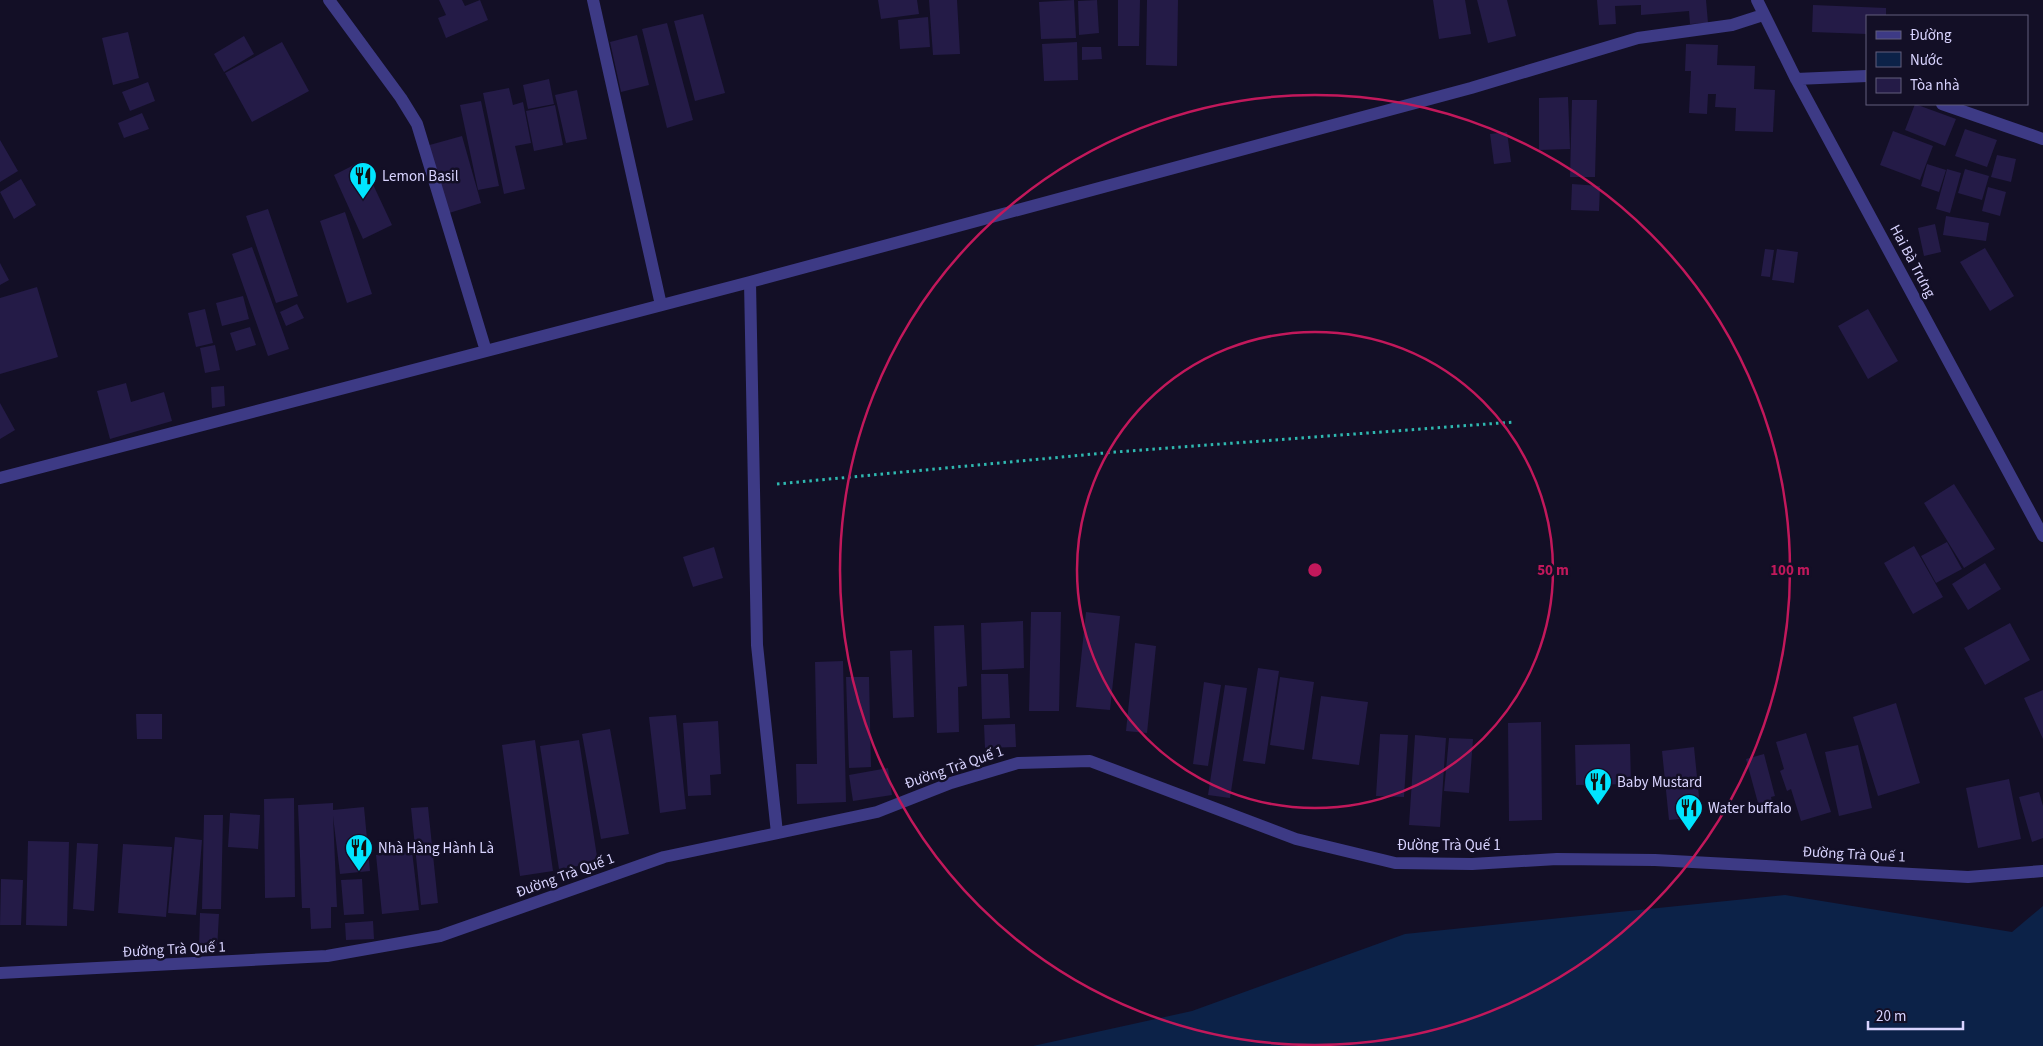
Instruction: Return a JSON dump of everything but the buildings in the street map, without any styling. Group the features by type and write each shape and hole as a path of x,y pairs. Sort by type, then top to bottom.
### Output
{"street":[{"path":"329,0 401,98 417,124 486,351"},
{"path":"593,0 661,305"},
{"name":"Hai Bà Trưng","path":"1757,0 1796,79 2043,536"},
{"path":"0,478 750,282 1471,88 1638,38 1732,25 1763,15"},
{"path":"1796,79 1866,76"},
{"path":"1945,105 2043,139"},
{"path":"750,282 757,645 777,833"},
{"name":"Đường Trà Quế 1","path":"0,973 327,956 440,936 664,857 877,812 951,783 1018,763 1090,761 1296,839 1395,863 1472,864 1557,859 1655,860 1968,876 2043,871"}],"path":[{"path":"754,486 1114,452 1514,422"}],"water":[{"path":"1785,895 2012,932 2043,906 2043,1046 1033,1046 1192,1011 1405,934"}],"place":[{"name":"Lemon Basil","path":"363,200"},
{"name":"Baby Mustard","path":"1598,806"},
{"name":"Water buffalo","path":"1689,832"},
{"name":"Nhà Hàng Hành Là","path":"359,872"}]}
